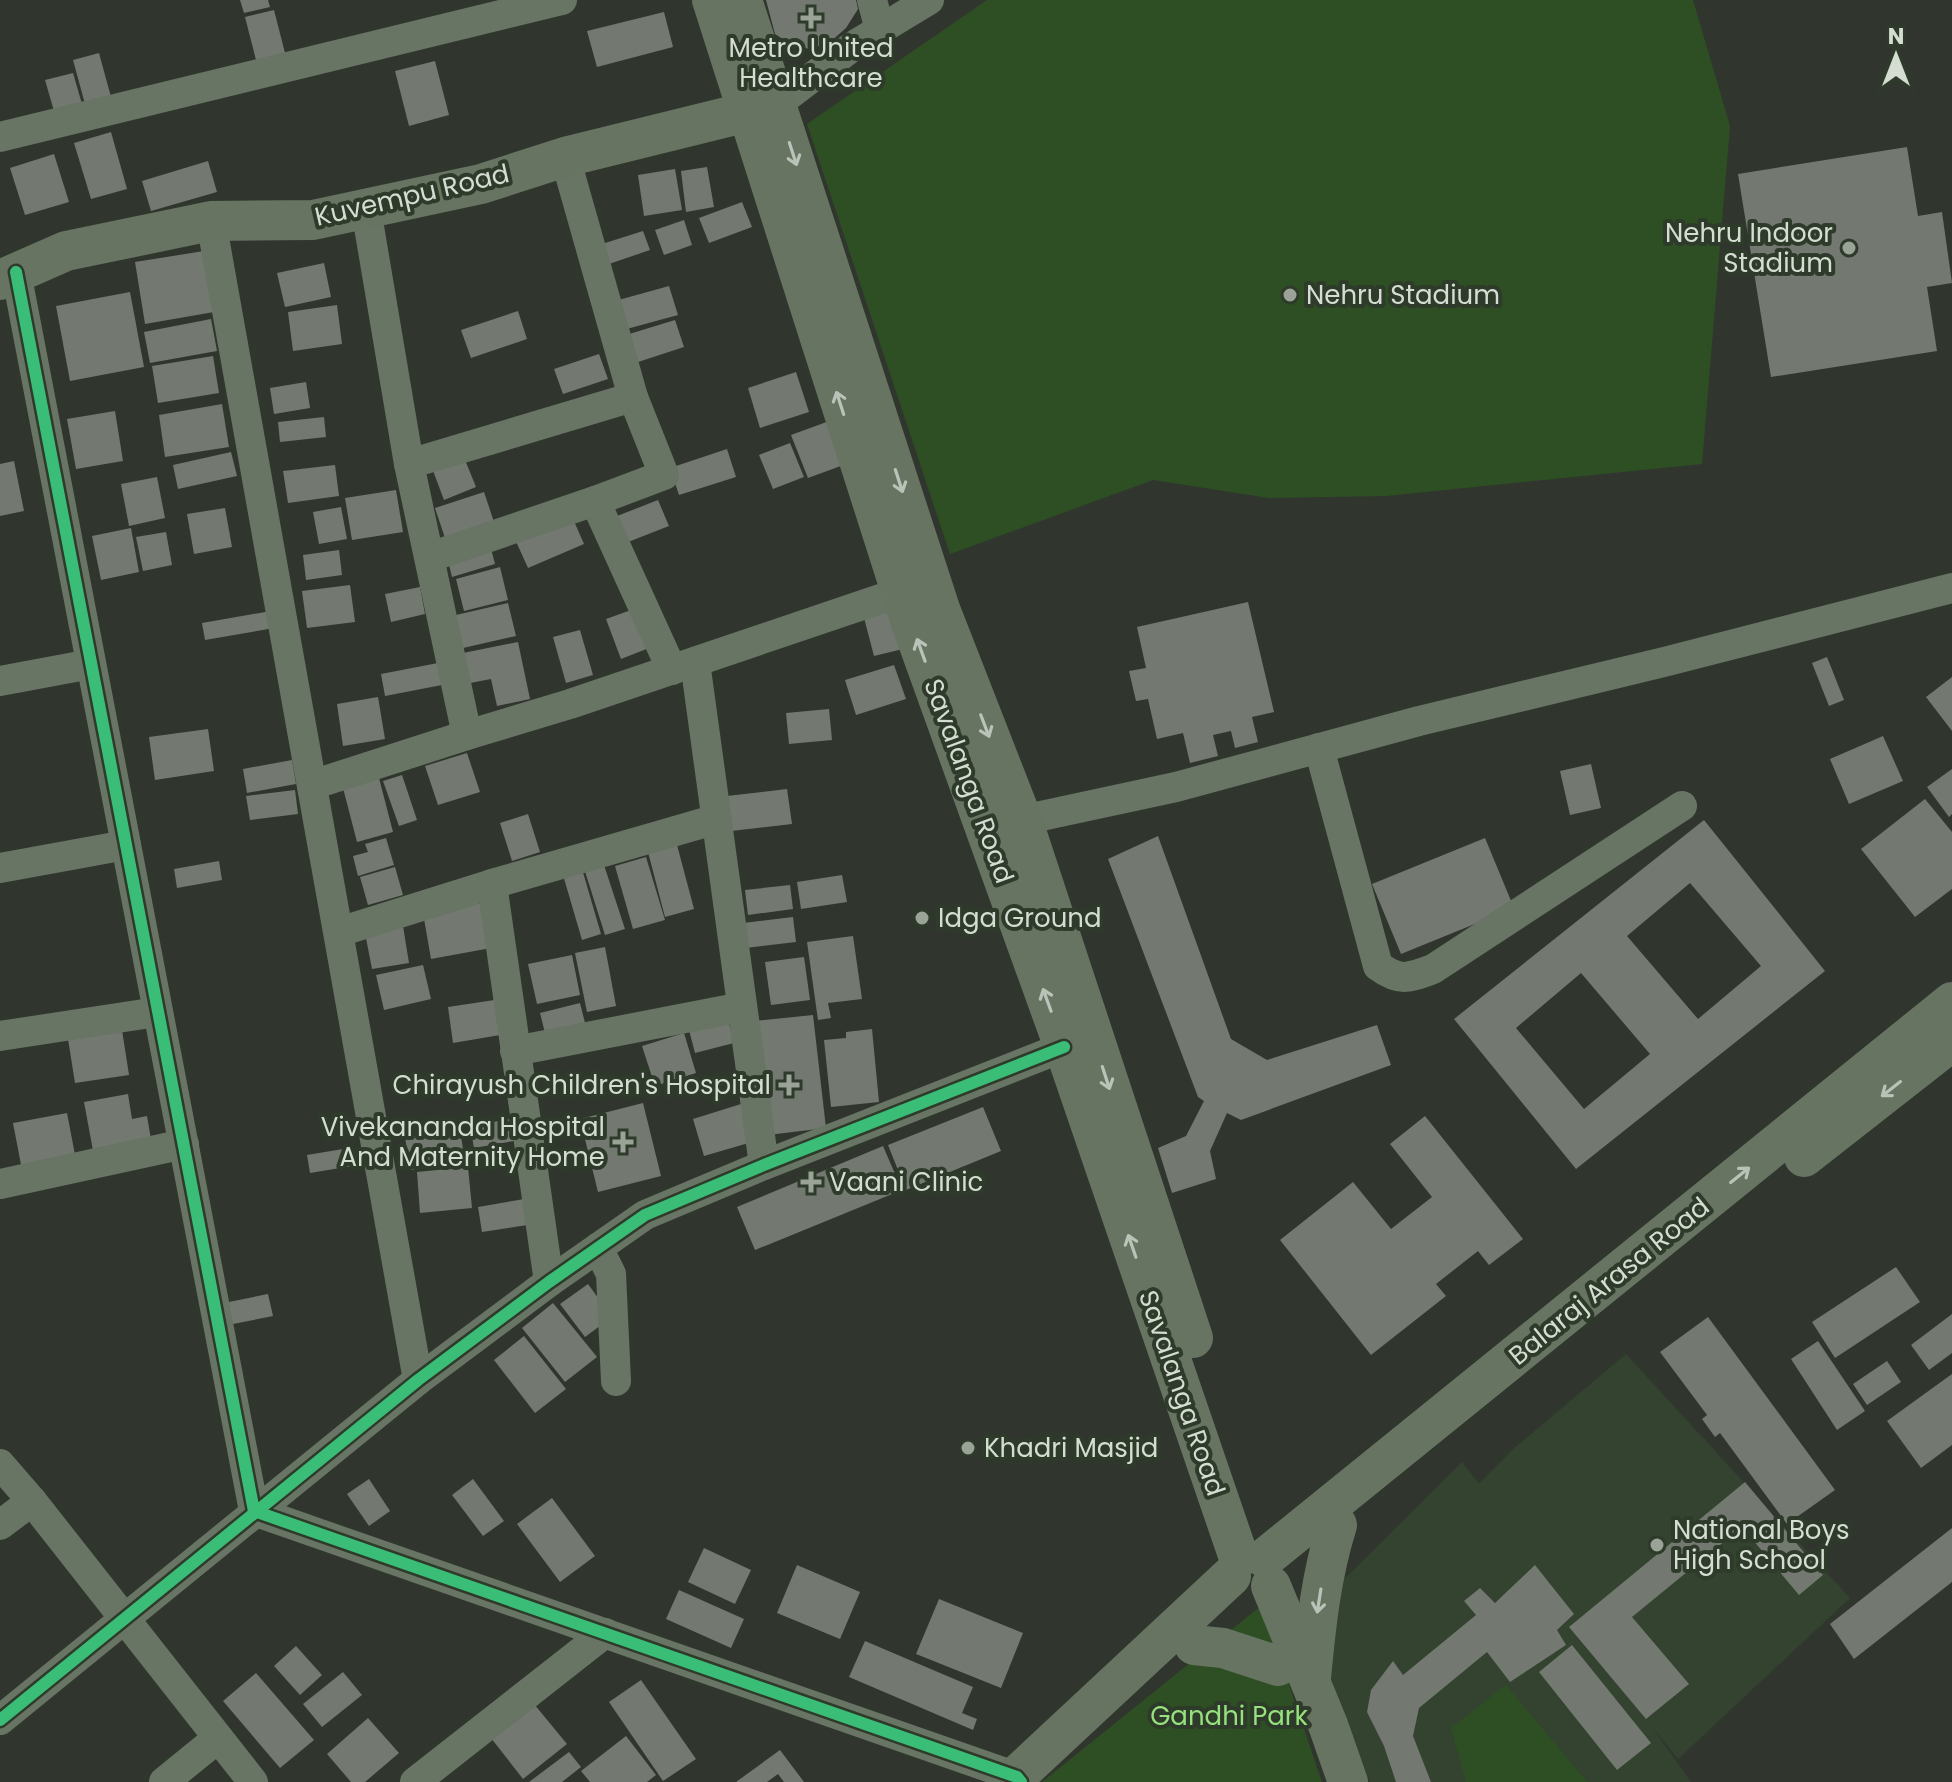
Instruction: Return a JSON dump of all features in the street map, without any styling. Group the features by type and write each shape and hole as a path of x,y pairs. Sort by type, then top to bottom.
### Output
{"main road":[{"name":"Savalanga Road","path":"712,0 762,109 940,609 1004,824 1064,1047 1211,1476 1256,1575 1295,1674 1348,1782"},
{"name":"Savalanga Road","path":"742,0 762,109 901,592 1004,824 1239,1478 1256,1575"},
{"name":"Kuvempu Road","path":"8,276 66,251 211,221 313,220 481,184 565,157 762,109"},
{"name":"Balaraj Arasa Road","path":"1256,1575 1952,1002"},
{"name":"Balaraj Arasa Road","path":"1256,1575 1337,1525 1952,1041"},
{"path":"1195,1627 1210,1553 1213,1524 1211,1476"},
{"path":"1195,1627 1223,1648 1295,1674 1318,1608 1325,1563 1337,1525"},
{"path":"1022,1781 1256,1575"},
{"name":"Savalanga Road","path":"1295,1674 1302,1724 1321,1782"}],"street":[{"path":"0,137 562,0"},
{"path":"872,0 880,30"},
{"path":"762,109 853,46 929,0"},
{"path":"430,557 664,475 633,397 565,157"},
{"path":"366,209 409,464 467,735"},
{"path":"211,221 418,1380"},
{"path":"8,276 91,664 254,1511"},
{"path":"409,464 633,397"},
{"path":"595,501 684,666 717,819 764,1165"},
{"path":"1004,824 1176,787 1952,588"},
{"path":"312,785 684,666 901,592"},
{"path":"0,681 91,664"},
{"path":"1319,748 1378,966 1392,976 1411,977 1433,969 1682,806"},
{"path":"339,932 717,819"},
{"path":"0,868 126,845"},
{"path":"492,884 549,1282"},
{"path":"515,1051 742,1007"},
{"path":"0,1036 157,1012"},
{"path":"0,1720 418,1380 645,1215 1064,1047"},
{"path":"0,1184 184,1144"},
{"path":"598,1248 611,1274 616,1381"},
{"path":"0,1464 253,1782"},
{"path":"0,1525 32,1501"},
{"path":"254,1511 1022,1781"},
{"path":"415,1782 605,1633"},
{"path":"164,1782 218,1738"}],"shaded area":[{"path":"1626,1354 1850,1598 1678,1759 1650,1724 1691,1782 1370,1782 1326,1672 1324,1599 1462,1462 1479,1484 1512,1450"}],"green space":[{"name":"Nehru Stadium","path":"987,0 1693,0 1730,126 1702,464 1386,496 1269,498 1153,480 950,554 807,124"},
{"name":"Gandhi Park","path":"1262,1605 1322,1782 1042,1782"},
{"path":"1506,1685 1587,1782 1466,1782 1451,1728"}],"building":[{"path":"240,0 268,0 270,7 244,13"},
{"name":"Metro United Healthcare","path":"766,0 856,0 858,9 846,28 829,43 809,49 790,44 775,34"},
{"path":"274,10 285,53 256,60 245,17"},
{"path":"664,12 673,47 597,67 587,31"},
{"path":"99,53 111,97 85,104 73,60"},
{"path":"435,61 449,115 409,126 395,71"},
{"path":"73,73 82,104 54,111 45,80"},
{"path":"111,132 127,189 91,199 74,143"},
{"name":"Nehru Indoor Stadium","path":"1907,147 1918,216 1942,212 1952,283 1927,287 1937,351 1771,377 1738,174"},
{"path":"54,154 69,202 25,215 10,168"},
{"path":"208,161 217,192 151,211 142,181"},
{"path":"707,167 714,207 686,212 681,171"},
{"path":"675,169 682,210 644,216 638,175"},
{"path":"742,202 752,227 709,243 699,218"},
{"path":"684,220 692,245 664,255 655,230"},
{"path":"643,231 650,250 609,264 602,244"},
{"path":"204,251 214,312 145,324 135,262"},
{"path":"324,263 331,297 285,307 277,273"},
{"path":"669,286 678,315 623,330 615,301"},
{"path":"130,292 144,367 70,381 56,306"},
{"path":"337,305 342,344 293,351 288,312"},
{"path":"518,311 527,339 471,358 461,330"},
{"path":"211,319 217,351 150,363 144,332"},
{"path":"675,320 684,347 635,363 626,335"},
{"path":"599,354 608,379 563,394 554,369"},
{"path":"213,356 219,393 158,403 152,366"},
{"path":"796,372 809,412 760,428 748,388"},
{"path":"306,382 310,408 274,414 270,388"},
{"path":"222,404 229,447 165,457 159,415"},
{"path":"115,411 123,461 76,469 67,419"},
{"path":"324,417 326,437 280,442 278,422"},
{"path":"832,420 849,463 808,478 791,435"},
{"path":"790,443 804,477 773,489 759,455"},
{"path":"727,449 736,477 679,495 670,468"},
{"path":"231,452 237,476 178,489 173,465"},
{"path":"463,455 476,487 444,500 432,468"},
{"path":"14,461 24,511 0,516 0,464"},
{"path":"335,465 339,496 288,503 283,471"},
{"path":"157,477 165,518 129,526 121,484"},
{"path":"396,490 403,532 352,540 345,498"},
{"path":"484,492 497,531 448,547 435,508"},
{"path":"658,500 669,526 623,544 612,518"},
{"path":"341,507 347,539 319,544 313,512"},
{"path":"225,508 232,547 194,554 187,514"},
{"path":"570,512 584,544 528,568 514,537"},
{"path":"131,528 139,572 101,580 92,536"},
{"path":"166,532 172,565 143,571 136,537"},
{"path":"490,545 495,564 452,577 447,557"},
{"path":"339,550 342,575 306,580 303,555"},
{"path":"500,567 508,600 464,611 456,579"},
{"path":"350,585 355,622 307,628 302,591"},
{"path":"420,587 425,614 391,622 385,594"},
{"path":"1248,602 1274,712 1252,717 1258,742 1235,748 1231,731 1213,735 1218,756 1190,763 1183,733 1157,739 1148,699 1136,701 1129,671 1146,668 1137,627"},
{"path":"508,603 516,636 463,648 456,615"},
{"path":"895,605 907,648 874,656 863,614"},
{"path":"634,609 649,648 621,659 606,619"},
{"path":"271,611 274,628 205,640 202,623"},
{"path":"580,630 593,675 566,683 553,637"},
{"path":"518,642 530,699 497,706 491,679 470,683 463,653"},
{"path":"1827,657 1844,700 1829,706 1812,663"},
{"path":"438,663 442,685 385,696 381,674"},
{"path":"894,665 906,699 856,715 845,680"},
{"path":"1952,677 1952,731 1926,697"},
{"path":"378,697 385,739 343,746 337,704"},
{"path":"829,709 832,740 789,744 786,713"},
{"path":"208,729 214,771 155,780 149,737"},
{"path":"1883,736 1903,781 1849,804 1830,759"},
{"path":"467,753 480,792 438,805 425,766"},
{"path":"292,760 296,784 247,793 243,769"},
{"path":"1591,764 1601,808 1570,815 1560,771"},
{"path":"1952,769 1952,814 1949,817 1927,787"},
{"path":"402,775 417,820 399,826 383,781"},
{"path":"379,778 393,832 357,842 343,788"},
{"path":"787,789 792,824 731,831 727,796"},
{"path":"295,790 298,814 250,820 246,796"},
{"path":"1925,799 1952,832 1952,889 1915,917 1861,849"},
{"path":"528,814 540,852 512,861 500,823"},
{"path":"1704,820 1825,971 1576,1169 1454,1019","holes":["1690,883 1761,966 1698,1019 1627,936","1581,973 1650,1054 1584,1109 1516,1028"]},
{"path":"1158,836 1231,1039 1267,1060 1377,1025 1391,1065 1241,1120 1227,1113 1210,1151 1216,1179 1172,1193 1158,1148 1186,1136 1204,1101 1198,1097 1108,859"},
{"path":"386,838 394,865 358,876 353,856 368,852 365,844"},
{"path":"1485,838 1514,908 1401,954 1372,884"},
{"path":"677,845 694,909 665,917 648,852"},
{"path":"646,857 665,920 633,929 615,866"},
{"path":"602,859 625,929 605,935 583,865"},
{"path":"219,861 222,880 177,888 174,869"},
{"path":"395,867 403,895 368,905 360,877"},
{"path":"582,869 601,934 582,940 563,875"},
{"path":"842,875 847,902 801,909 797,882"},
{"path":"790,885 793,909 748,915 745,890"},
{"path":"483,903 491,948 431,959 423,913"},
{"path":"793,917 796,942 746,948 743,923"},
{"path":"403,926 409,963 372,969 365,933"},
{"path":"853,936 862,999 828,1003 831,1018 818,1020 807,942"},
{"path":"605,947 616,1006 587,1012 575,953"},
{"path":"572,955 580,995 537,1004 528,964"},
{"path":"804,957 810,1000 771,1005 765,962"},
{"path":"423,965 431,999 384,1010 376,975"},
{"path":"501,999 506,1034 453,1043 448,1007"},
{"path":"580,1003 585,1023 545,1033 540,1013"},
{"path":"813,1015 826,1128 768,1135 755,1021"},
{"path":"727,1016 734,1043 695,1053 688,1026"},
{"path":"872,1029 879,1102 831,1107 824,1040 846,1038 846,1032"},
{"path":"122,1030 129,1075 75,1083 68,1039"},
{"path":"684,1033 696,1073 655,1086 642,1046"},
{"path":"128,1094 132,1119 147,1116 152,1145 94,1156 84,1102"},
{"path":"643,1103 661,1176 598,1192 580,1119"},
{"path":"741,1104 752,1142 704,1156 693,1119"},
{"path":"983,1107 1001,1151 906,1190 888,1145"},
{"path":"67,1113 76,1160 22,1170 13,1123"},
{"path":"1425,1116 1523,1239 1489,1265 1478,1251 1436,1284 1446,1296 1371,1355 1280,1240 1353,1182 1391,1229 1432,1197 1390,1144"},
{"path":"510,1119 514,1141 474,1148 470,1126"},
{"path":"460,1129 465,1162 410,1170 405,1137"},
{"path":"883,1146 902,1190 755,1250 737,1207"},
{"path":"349,1148 352,1166 310,1173 307,1155"},
{"path":"468,1167 472,1208 420,1213 417,1172"},
{"path":"530,1198 534,1224 482,1232 478,1207"},
{"path":"1896,1267 1920,1302 1835,1358 1812,1322"},
{"path":"588,1284 612,1317 585,1337 560,1304"},
{"path":"268,1294 273,1316 228,1325 224,1303"},
{"path":"553,1303 597,1357 565,1382 522,1328"},
{"path":"1952,1314 1952,1353 1929,1370 1911,1345"},
{"path":"1708,1317 1835,1490 1787,1524 1720,1433 1715,1437 1702,1419 1707,1415 1660,1352"},
{"path":"524,1336 566,1389 535,1413 494,1360"},
{"path":"1818,1341 1865,1411 1837,1430 1791,1359"},
{"path":"1887,1361 1901,1382 1867,1405 1853,1384"},
{"path":"1952,1374 1952,1445 1921,1468 1887,1421"},
{"path":"369,1479 390,1511 369,1526 347,1494"},
{"path":"473,1479 504,1521 483,1536 452,1495"},
{"path":"1745,1482 1823,1575 1799,1595 1742,1527 1632,1617 1689,1684 1646,1719 1569,1627"},
{"path":"552,1498 595,1556 560,1582 517,1524"},
{"path":"1952,1528 1952,1582 1854,1659 1830,1624"},
{"path":"704,1548 751,1570 735,1604 688,1582"},
{"path":"797,1565 860,1592 840,1639 777,1613"},
{"path":"1535,1565 1574,1614 1557,1630 1566,1645 1510,1682 1487,1652 1419,1708 1413,1736 1431,1782 1396,1782 1384,1746 1367,1712 1371,1690 1393,1661 1403,1675 1476,1615 1464,1601 1480,1588 1495,1603"},
{"path":"679,1590 744,1619 731,1648 666,1619"},
{"path":"939,1599 1023,1633 1001,1688 916,1654"},
{"path":"865,1641 973,1687 962,1713 977,1719 973,1730 849,1677"},
{"path":"1572,1645 1651,1743 1617,1770 1539,1672"},
{"path":"296,1646 322,1675 300,1695 274,1666"},
{"path":"343,1672 362,1695 322,1727 303,1704"},
{"path":"256,1673 314,1740 280,1768 223,1701"},
{"path":"641,1680 696,1759 663,1781 609,1702"},
{"path":"534,1704 567,1744 523,1779 491,1738"},
{"path":"368,1718 399,1753 365,1782 351,1782 327,1754"},
{"path":"626,1736 656,1775 647,1782 590,1782 581,1771"},
{"path":"780,1750 804,1782 784,1782 778,1774 767,1782 736,1782"},
{"path":"569,1752 581,1767 562,1782 529,1782"}],"cycle path":[{"path":"16,272 254,1511 1017,1777 1021,1782"},
{"path":"0,1720 418,1380 645,1215 1064,1047"}],"place":[{"name":"Metro United Healthcare","path":"811,18"},
{"name":"Nehru Indoor Stadium","path":"1849,248"},
{"name":"Nehru Stadium","path":"1290,295"},
{"name":"Idga Ground","path":"922,918"},
{"name":"Chirayush Children's Hospital","path":"789,1085"},
{"name":"Vivekananda Hospital And Maternity Home","path":"623,1142"},
{"name":"Vaani Clinic","path":"811,1182"},
{"name":"Khadri Masjid","path":"968,1448"},
{"name":"National Boys High School","path":"1657,1545"}]}
